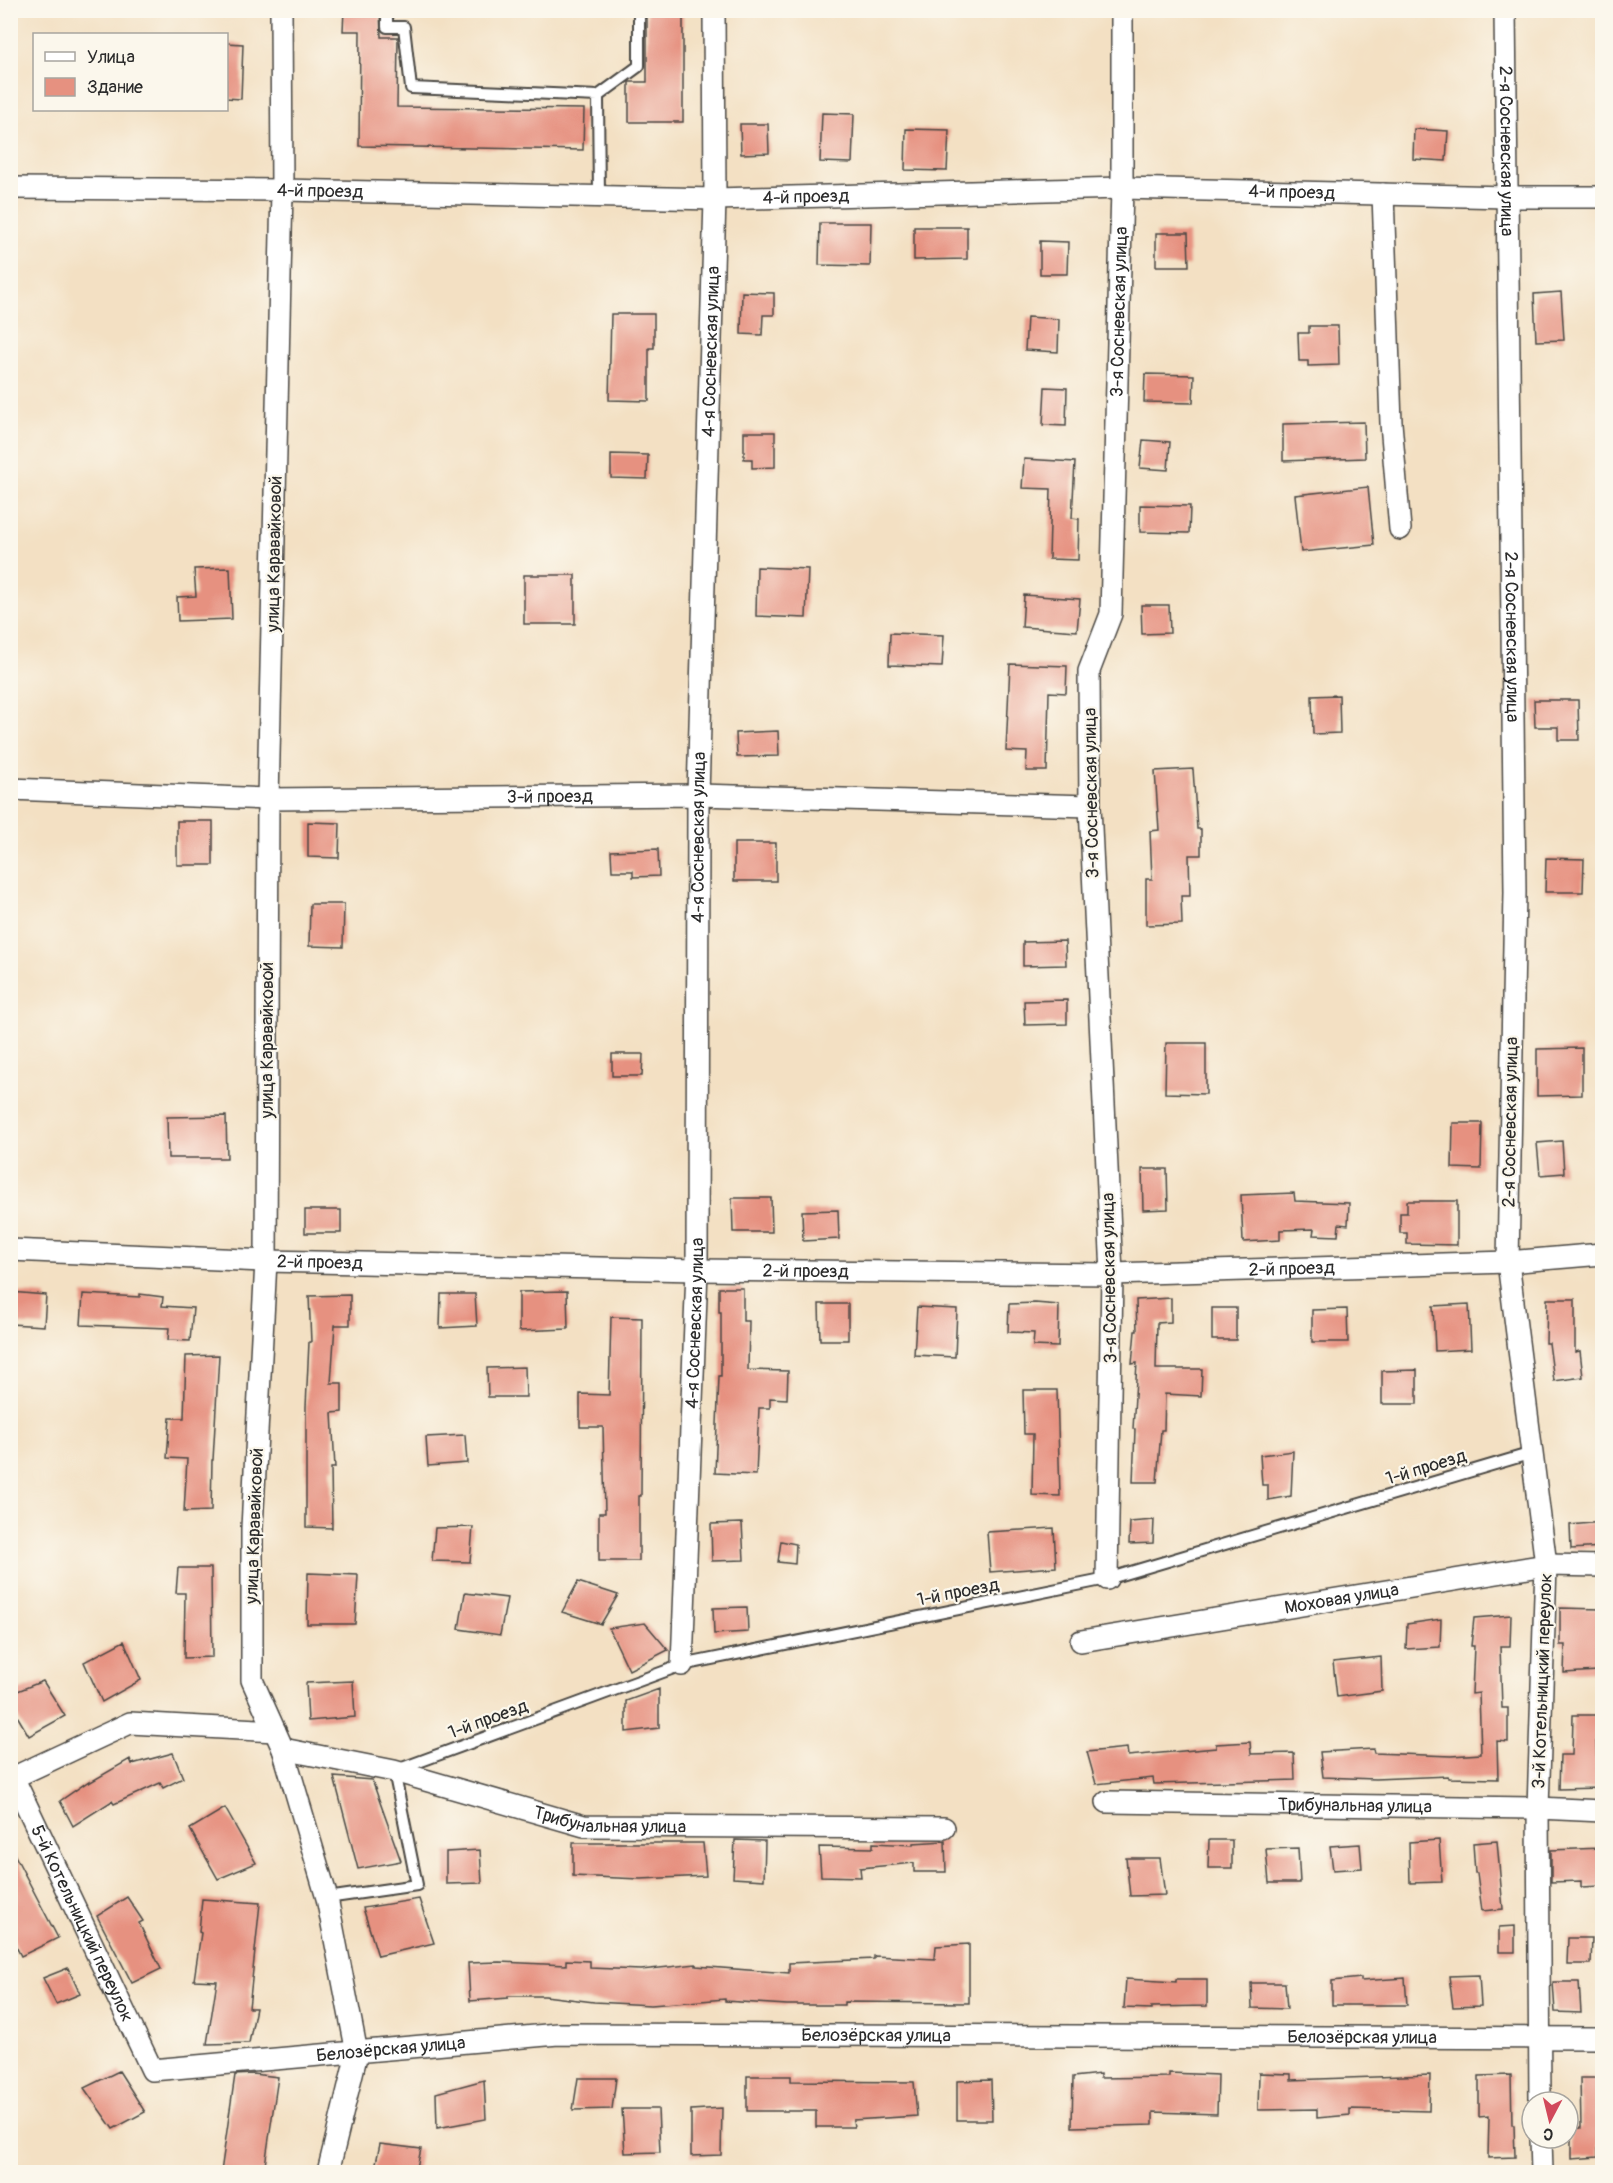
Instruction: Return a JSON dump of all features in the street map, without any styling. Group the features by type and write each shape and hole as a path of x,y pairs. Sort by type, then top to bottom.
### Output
{"street":[{"name":"улица Каравайковой","path":"281,10 282,190 268,799 266,1262 252,1528 252,1680 279,1740 327,1898 357,2053"},
{"name":"4-я Сосневская улица","path":"682,1665 697,1270 698,795 715,199 714,10"},
{"name":"3-я Сосневская улица","path":"1107,1579 1112,1274 1090,806 1089,671 1111,614 1122,188 1122,10"},
{"name":"2-я Сосневская улица","path":"1505,10 1515,892 1508,1262"},
{"name":"4-й проезд","path":"10,188 282,190 715,199 1122,188 1602,197"},
{"path":"1383,194 1390,423 1400,528"},
{"name":"3-й проезд","path":"10,789 268,799 698,795 1090,806"},
{"name":"2-й проезд","path":"10,1250 266,1262 697,1270 1112,1274 1508,1262 1602,1254"},
{"name":"3-й Котельницкий переулок","path":"1508,1262 1546,1565 1538,1808 1540,2090"},
{"name":"Моховая улица","path":"1081,1641 1546,1565 1602,1566"},
{"name":"Трибунальная улица","path":"12,1778 130,1723 279,1740 584,1826 944,1828"},
{"name":"5-й Котельницкий переулок","path":"12,1778 152,2070"},
{"name":"Трибунальная улица","path":"1107,1802 1538,1808 1602,1811"},
{"name":"Белозёрская улица","path":"152,2070 558,2034 1602,2038"},
{"path":"328,2172 357,2053"},
{"path":"1541,2150 1542,2172"}],"lane":[{"path":"387,10 387,27 404,27 411,88 598,96 639,66 639,10"},
{"path":"598,96 599,197"},
{"name":"1-й проезд","path":"394,1771 682,1665 1107,1579 1532,1453"},
{"path":"327,1898 417,1885 394,1771"}],"building":[{"path":"344,10 380,10 381,37 398,37 397,107 584,109 583,150 359,146 360,31 343,31"},
{"path":"647,10 683,10 683,122 629,122 629,82 647,82"},
{"path":"228,43 243,44 241,99 228,98"},
{"path":"822,113 854,114 852,163 820,162"},
{"path":"740,124 768,124 769,153 741,154"},
{"path":"906,129 949,130 947,171 905,170"},
{"path":"1414,129 1448,131 1446,161 1413,159"},
{"path":"820,223 871,223 870,266 819,265"},
{"path":"914,227 967,227 967,259 914,260"},
{"path":"1156,233 1188,233 1189,266 1156,266"},
{"path":"1040,241 1068,242 1067,274 1040,274"},
{"path":"742,292 774,293 774,315 763,315 762,335 741,334"},
{"path":"1561,292 1564,340 1536,341 1534,294"},
{"path":"611,314 654,314 654,348 649,348 649,401 609,400"},
{"path":"1027,317 1059,319 1058,352 1025,350"},
{"path":"1309,326 1338,326 1339,365 1308,366 1308,361 1299,361 1298,333 1309,333"},
{"path":"1145,374 1194,375 1193,403 1144,402"},
{"path":"1045,387 1067,388 1066,426 1043,425"},
{"path":"1364,422 1365,458 1283,461 1283,424"},
{"path":"744,432 775,432 775,467 752,468 752,459 744,459"},
{"path":"1143,440 1170,442 1168,470 1140,468"},
{"path":"611,454 648,455 647,479 611,478"},
{"path":"1024,459 1075,462 1072,518 1079,519 1078,560 1049,559 1051,489 1022,488"},
{"path":"1368,487 1374,545 1301,552 1295,495"},
{"path":"1140,505 1190,506 1189,533 1140,532"},
{"path":"757,567 808,569 806,618 756,616"},
{"path":"230,568 232,619 178,621 177,597 196,596 194,569"},
{"path":"524,575 575,575 575,624 524,624"},
{"path":"1024,595 1080,599 1077,631 1022,627"},
{"path":"1141,605 1169,605 1170,633 1142,634"},
{"path":"890,633 944,635 942,667 889,665"},
{"path":"1010,664 1067,666 1066,693 1049,692 1047,771 1026,771 1027,752 1006,751"},
{"path":"1339,695 1340,733 1313,734 1312,696"},
{"path":"1534,700 1578,700 1579,740 1558,740 1558,727 1535,727"},
{"path":"778,731 779,756 737,757 736,733"},
{"path":"1193,769 1197,829 1201,829 1201,855 1189,855 1190,896 1181,896 1182,924 1146,925 1146,879 1152,879 1150,831 1159,830 1155,771"},
{"path":"177,821 213,821 213,865 177,865"},
{"path":"308,822 340,823 339,858 308,857"},
{"path":"734,843 776,843 776,881 734,881"},
{"path":"658,849 659,876 633,877 633,871 612,871 611,851"},
{"path":"1546,858 1584,859 1583,892 1545,892"},
{"path":"310,904 344,904 343,947 309,946"},
{"path":"1065,941 1066,965 1023,966 1023,942"},
{"path":"1067,1000 1067,1024 1025,1025 1024,1001"},
{"path":"1166,1043 1206,1043 1206,1094 1165,1093"},
{"path":"1582,1048 1582,1095 1537,1096 1537,1049"},
{"path":"612,1054 643,1054 642,1076 612,1076"},
{"path":"226,1116 227,1158 168,1158 167,1117"},
{"path":"1453,1123 1482,1123 1481,1169 1452,1168"},
{"path":"1562,1141 1564,1173 1540,1175 1537,1143"},
{"path":"1142,1169 1167,1169 1168,1209 1143,1210"},
{"path":"1294,1193 1295,1201 1349,1203 1348,1225 1339,1224 1338,1236 1313,1235 1314,1229 1280,1230 1280,1240 1243,1242 1241,1195"},
{"path":"732,1198 771,1198 772,1232 733,1232"},
{"path":"1407,1201 1457,1201 1457,1245 1407,1244 1407,1233 1400,1233 1400,1213 1407,1213"},
{"path":"305,1210 341,1210 341,1233 305,1233"},
{"path":"838,1210 839,1239 803,1241 802,1211"},
{"path":"719,1288 743,1288 743,1321 749,1321 748,1370 788,1371 787,1399 770,1398 770,1408 759,1408 756,1475 715,1473 719,1376 721,1376"},
{"path":"567,1291 568,1329 519,1331 519,1292"},
{"path":"10,1292 46,1295 44,1326 10,1324"},
{"path":"83,1294 140,1297 140,1294 163,1297 162,1306 193,1308 190,1341 168,1340 169,1328 81,1325"},
{"path":"441,1294 475,1294 477,1326 440,1328"},
{"path":"350,1295 350,1325 335,1325 331,1383 342,1383 342,1412 332,1413 335,1468 331,1468 332,1528 306,1527 306,1407 309,1342 311,1342 309,1296"},
{"path":"1171,1298 1171,1322 1157,1323 1156,1369 1202,1369 1201,1396 1165,1394 1164,1430 1161,1430 1157,1482 1133,1482 1137,1363 1132,1364 1135,1331 1137,1331 1136,1300"},
{"path":"1547,1299 1575,1299 1575,1352 1580,1351 1583,1377 1554,1381 1549,1343 1546,1343"},
{"path":"819,1304 848,1304 848,1340 820,1340"},
{"path":"1009,1304 1059,1305 1058,1347 1033,1346 1034,1333 1008,1332"},
{"path":"1469,1304 1471,1349 1435,1351 1433,1306"},
{"path":"917,1307 957,1309 955,1357 914,1355"},
{"path":"1212,1308 1236,1308 1236,1340 1212,1340"},
{"path":"1347,1309 1348,1342 1312,1342 1312,1310"},
{"path":"611,1317 642,1318 639,1561 599,1561 599,1513 605,1513 603,1427 580,1427 580,1394 609,1395"},
{"path":"219,1355 211,1511 184,1512 187,1459 167,1458 170,1418 184,1418 186,1356"},
{"path":"525,1367 526,1397 488,1397 487,1368"},
{"path":"1417,1370 1417,1404 1382,1404 1382,1371"},
{"path":"1023,1390 1057,1390 1060,1496 1032,1495 1033,1434 1024,1434"},
{"path":"465,1435 467,1463 428,1466 426,1437"},
{"path":"1293,1451 1291,1496 1268,1500 1268,1485 1262,1485 1260,1455"},
{"path":"1154,1520 1153,1543 1129,1544 1130,1522"},
{"path":"1602,1522 1602,1547 1571,1549 1570,1525"},
{"path":"742,1523 744,1560 712,1561 711,1524"},
{"path":"473,1527 470,1562 432,1561 435,1528"},
{"path":"1054,1528 1056,1567 990,1572 987,1532"},
{"path":"781,1541 796,1544 795,1564 778,1562"},
{"path":"178,1568 211,1568 212,1657 184,1658 185,1593 176,1593"},
{"path":"308,1573 358,1575 355,1624 307,1624"},
{"path":"578,1582 618,1595 601,1624 562,1612"},
{"path":"465,1593 507,1598 500,1635 459,1629"},
{"path":"747,1607 748,1632 714,1634 713,1608"},
{"path":"1560,1608 1601,1609 1598,1671 1564,1673 1565,1645 1560,1645"},
{"path":"1511,1615 1510,1646 1500,1646 1502,1708 1508,1708 1508,1742 1497,1741 1498,1779 1448,1778 1448,1776 1375,1779 1323,1777 1320,1752 1373,1749 1374,1753 1451,1756 1481,1754 1479,1693 1472,1694 1474,1646 1471,1646 1474,1618"},
{"path":"1441,1619 1440,1647 1406,1649 1407,1624"},
{"path":"645,1623 668,1650 629,1670 609,1628"},
{"path":"124,1641 141,1680 102,1702 84,1662"},
{"path":"1381,1657 1382,1691 1337,1697 1333,1662"},
{"path":"43,1681 65,1716 29,1736 10,1704 10,1694"},
{"path":"353,1681 355,1717 308,1721 306,1683"},
{"path":"659,1689 659,1728 626,1732 626,1701"},
{"path":"1573,1715 1598,1715 1598,1740 1596,1740 1598,1788 1559,1789 1560,1755 1572,1755"},
{"path":"1250,1742 1251,1754 1294,1753 1295,1780 1154,1784 1153,1778 1096,1784 1087,1752 1127,1748 1128,1756 1216,1748 1216,1744"},
{"path":"173,1753 183,1778 163,1788 160,1783 114,1804 112,1801 73,1826 60,1801 89,1781 89,1783 130,1759 132,1764"},
{"path":"334,1777 372,1780 401,1861 358,1869"},
{"path":"225,1808 256,1863 218,1879 190,1829"},
{"path":"735,1840 765,1841 764,1880 733,1878"},
{"path":"1209,1840 1232,1840 1232,1868 1208,1868"},
{"path":"1439,1840 1442,1882 1410,1883 1409,1842"},
{"path":"945,1841 946,1872 914,1872 914,1863 860,1868 861,1877 821,1876 819,1847 873,1848 873,1843 913,1845 913,1843"},
{"path":"1497,1841 1503,1909 1482,1911 1477,1873 1475,1873 1473,1843"},
{"path":"573,1843 703,1843 706,1876 640,1879 573,1876"},
{"path":"1360,1844 1362,1868 1333,1870 1330,1846"},
{"path":"10,1846 58,1938 21,1956 10,1935"},
{"path":"1298,1848 1300,1883 1269,1883 1266,1849"},
{"path":"1602,1848 1602,1886 1581,1887 1581,1881 1551,1882 1551,1850"},
{"path":"480,1850 482,1883 446,1884 446,1852"},
{"path":"1126,1858 1160,1858 1165,1895 1130,1896"},
{"path":"127,1897 143,1921 139,1923 161,1969 132,1983 97,1916"},
{"path":"202,1899 260,1903 249,2008 256,2008 249,2043 207,2044 217,1981 194,1980 201,1933 199,1932"},
{"path":"419,1899 434,1943 378,1956 363,1908"},
{"path":"1515,1926 1515,1952 1499,1952 1499,1927"},
{"path":"1568,1938 1592,1938 1591,1964 1567,1964"},
{"path":"969,1944 969,2003 844,2002 844,2005 787,2005 725,2001 725,1999 651,2005 594,2002 545,1996 508,1996 508,1998 470,2001 468,1963 566,1965 566,1960 590,1961 590,1968 641,1970 696,1964 696,1966 789,1973 789,1963 874,1959 874,1956 935,1959 936,1946"},
{"path":"68,1968 80,1994 56,2004 43,1978"},
{"path":"1479,1975 1481,2006 1453,2007 1449,1976"},
{"path":"1361,1978 1361,1981 1405,1978 1407,2005 1332,2005 1332,1981"},
{"path":"1126,1979 1176,1982 1176,1979 1207,1979 1207,2006 1124,2008"},
{"path":"1553,1982 1579,1982 1581,2013 1555,2012"},
{"path":"1251,1983 1285,1983 1287,2009 1252,2008"},
{"path":"119,2071 145,2112 113,2129 84,2088"},
{"path":"1169,2073 1218,2075 1217,2114 1153,2112 1153,2125 1072,2127 1073,2077 1100,2074 1100,2078 1169,2077"},
{"path":"1259,2073 1291,2074 1291,2080 1430,2075 1429,2111 1350,2109 1350,2115 1317,2118 1317,2109 1258,2110"},
{"path":"253,2074 278,2077 264,2172 221,2172 235,2075"},
{"path":"1511,2075 1515,2157 1488,2158 1489,2116 1479,2117 1479,2076"},
{"path":"747,2076 791,2076 791,2081 914,2082 917,2116 853,2120 854,2127 816,2127 816,2111 747,2111"},
{"path":"578,2078 616,2078 612,2109 573,2110"},
{"path":"1580,2078 1602,2078 1602,2117 1599,2117 1598,2157 1571,2159 1571,2150 1580,2150"},
{"path":"484,2080 486,2119 437,2128 436,2093"},
{"path":"991,2080 992,2120 957,2120 957,2081"},
{"path":"722,2108 721,2155 691,2156 691,2110"},
{"path":"622,2109 658,2109 660,2152 625,2153"},
{"path":"380,2144 421,2149 416,2172 374,2172"}]}
